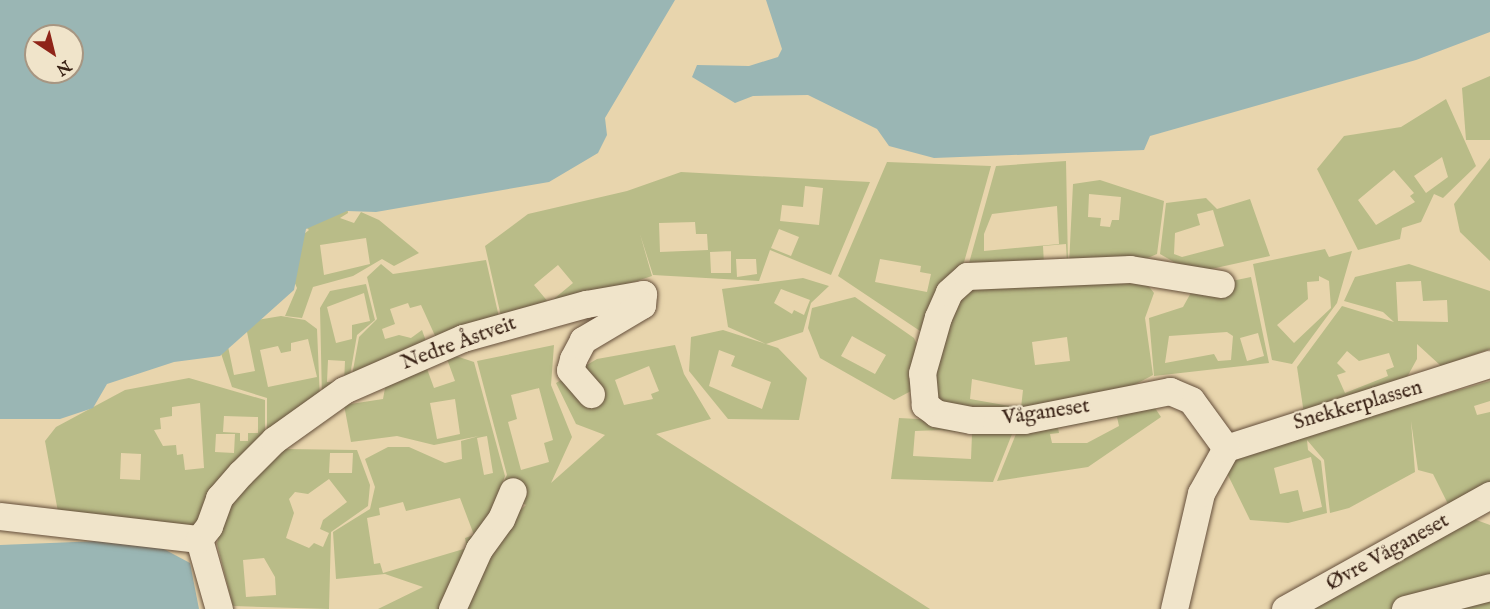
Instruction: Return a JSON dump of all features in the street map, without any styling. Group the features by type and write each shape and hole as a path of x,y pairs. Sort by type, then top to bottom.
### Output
{"street":[{"name":"Våganeset","path":"1221,284 1131,269 967,276 945,300 922,373 925,405 936,413 971,420 1024,420 1156,393 1181,394 1202,413 1226,448"},
{"name":"Nedre Åstveit","path":"199,539 209,526 219,498 241,473 274,440 344,390 463,338 607,299 643,294 642,305 584,340 573,359 570,370 591,394"},
{"name":"Snekkerplassen","path":"1226,448 1490,364"},
{"path":"1174,609 1201,493 1226,448"},
{"path":"452,609 479,549 501,519 513,491"},
{"name":"Øvre Våganeset","path":"1285,609 1490,495"},
{"path":"0,516 199,539 219,609"},
{"path":"1405,609 1490,587"}],"green space":[{"path":"1490,76 1490,140 1466,140 1462,88"},
{"path":"1446,99 1476,166 1443,198 1434,194 1421,222 1402,228 1400,239 1358,250 1317,169 1344,136 1401,127","holes":["1442,157 1448,177 1426,193 1414,176","1394,170 1414,193 1410,196 1415,202 1376,225 1358,200"]},
{"path":"1490,158 1490,261 1460,232 1454,204"},
{"path":"1066,161 1068,264 966,274 996,166","holes":["1057,206 1059,244 984,251 984,234 992,214","1066,244 1067,263 1044,264 1043,246"]},
{"path":"887,162 991,166 961,273 923,333 838,276","holes":["880,259 921,266 920,272 931,274 927,292 875,282"]},
{"path":"681,172 870,182 831,275 770,250 759,281 653,275 640,234 652,276 503,325 485,246 528,214 627,191","holes":["805,186 823,188 819,225 780,221 782,205 803,207","695,222 696,234 707,234 708,250 660,252 659,223","779,229 799,237 791,256 771,248","731,251 731,273 711,273 710,252","736,259 756,259 757,274 737,277","558,265 573,283 549,303 534,285"]},
{"path":"1100,180 1164,201 1157,254 1131,265 1069,265 1073,184","holes":["1089,194 1121,197 1119,220 1112,220 1110,227 1100,226 1101,218 1088,217"]},
{"path":"1206,198 1217,209 1250,199 1270,256 1193,273 1160,254 1166,203","holes":["1213,210 1224,246 1182,257 1174,254 1175,233 1200,225 1197,214"]},
{"path":"347,204 348,213 340,218 354,223 361,212 379,220 419,253 394,266 382,259 353,276 313,287 302,318 285,316 297,288 279,246 299,238 309,230 304,225","holes":["366,238 370,264 324,275 320,245"]},
{"path":"1325,249 1329,257 1352,251 1337,303 1292,364 1272,360 1253,264","holes":["1319,276 1329,281 1331,308 1294,343 1277,325 1308,299 1307,282 1319,281"]},
{"path":"486,260 501,326 351,381 359,337 377,319 367,277 381,264 393,274","holes":["408,303 410,308 421,305 437,340 427,344 422,330 411,338 399,335 385,339 382,329 395,324 390,309"]},
{"path":"1409,264 1490,291 1490,349 1441,366 1417,344 1417,359 1400,390 1304,414 1297,367 1342,306 1394,322 1383,312 1344,301 1355,277","holes":["1421,281 1423,301 1447,300 1448,322 1398,321 1396,282","1347,351 1359,361 1389,353 1394,367 1386,370 1388,376 1345,393 1337,375 1346,372 1337,363"]},
{"path":"1089,273 1140,275 1154,293 1145,318 1153,375 1121,392 1062,406 974,416 941,411 931,396 935,333 961,288","holes":["1067,337 1070,361 1035,365 1032,342","972,379 1023,390 1021,408 970,399"]},
{"path":"1251,277 1269,363 1154,376 1149,318 1183,307 1193,289","holes":["1227,332 1233,336 1231,360 1218,361 1214,354 1165,363 1169,336","1258,333 1264,356 1247,361 1240,338"]},
{"path":"803,278 829,286 811,303 803,332 766,344 728,327 722,289","holes":["781,289 810,300 804,315 794,310 792,314 774,303"]},
{"path":"366,284 375,320 357,335 349,381 322,398 320,308 330,291","holes":["364,293 370,321 352,325 352,339 336,343 327,307","328,360 345,361 344,383 327,382"]},
{"path":"855,297 914,338 921,353 913,390 894,400 820,358 808,328 812,308","holes":["852,336 886,355 875,374 841,356"]},
{"path":"281,316 305,320 317,329 320,400 267,437 267,398 232,387 216,338 257,320","holes":["247,332 255,371 234,375 226,337","308,339 317,377 268,387 260,350 278,346 281,353 291,351 291,343"]},
{"path":"723,330 778,348 807,378 799,420 728,419 689,371 691,337","holes":["719,350 735,356 731,366 771,382 762,409 709,386"]},
{"path":"554,345 551,385 572,437 551,483 605,435 576,424 556,383 597,359 675,345 684,374 711,419 656,434 930,609 378,609 423,587 385,574 336,579 333,532 370,509 375,487 365,459 388,447 409,447 445,463 462,459 461,441 479,436 434,445 397,436 351,442 344,405 383,399 387,377 447,353 474,362 505,476 502,485 507,475 477,361","holes":["447,359 455,381 434,388 426,366","649,366 659,391 651,394 653,399 624,405 615,380","539,388 553,440 544,443 549,462 521,470 508,422 517,419 511,395","455,399 460,434 437,439 430,403","487,436 493,473 484,475 477,438","500,490 526,505 472,552","460,498 474,535 465,538 467,548 383,573 380,563 374,564 367,518 380,515 379,508 403,502 406,511"]},
{"path":"189,378 265,400 265,438 196,526 58,512 45,441 56,427 125,390","holes":["200,403 204,468 185,470 183,454 177,455 176,445 163,446 154,430 161,429 160,418 172,416 172,407","224,416 258,417 258,433 248,433 248,441 240,441 240,433 223,432","216,434 235,434 234,453 215,452","121,453 141,454 140,480 120,479"]},
{"path":"1490,381 1490,401 1474,406 1477,415 1490,412 1490,485 1451,510 1433,474 1418,470 1411,421 1415,472 1349,508 1330,513 1324,460 1307,440 1308,450 1321,461 1327,513 1288,523 1250,520 1224,467 1234,455","holes":["1311,457 1322,507 1303,512 1298,490 1280,494 1274,468"]},
{"path":"1149,399 1161,417 1088,467 997,481 1020,424","holes":["1117,417 1119,426 1087,443 1052,443 1050,434 1059,433 1058,428"]},
{"path":"899,418 1016,424 993,482 891,479","holes":["941,430 972,434 971,459 913,456 915,431"]},
{"path":"285,449 357,450 370,485 368,506 331,532 329,609 233,606 217,544 226,502 262,460","holes":["330,453 353,453 352,473 329,473","329,479 347,502 323,520 320,529 329,533 323,547 314,543 309,548 286,538 294,513 289,499 295,492 308,494","264,558 275,577 276,595 246,597 243,560"]},
{"path":"1471,518 1490,525 1490,609 1277,609"}],"water":[{"path":"0,0 675,0 605,118 607,135 598,153 549,182 376,212 347,211 306,229 294,290 220,356 174,362 107,384 93,408 60,419 0,419"},
{"path":"766,0 1490,0 1490,32 1416,60 1150,136 1144,150 934,158 889,146 877,129 808,95 753,96 735,103 692,77 697,65 749,66 778,57 782,49"},
{"path":"100,541 160,547 190,563 199,609 0,609 0,545"}]}
